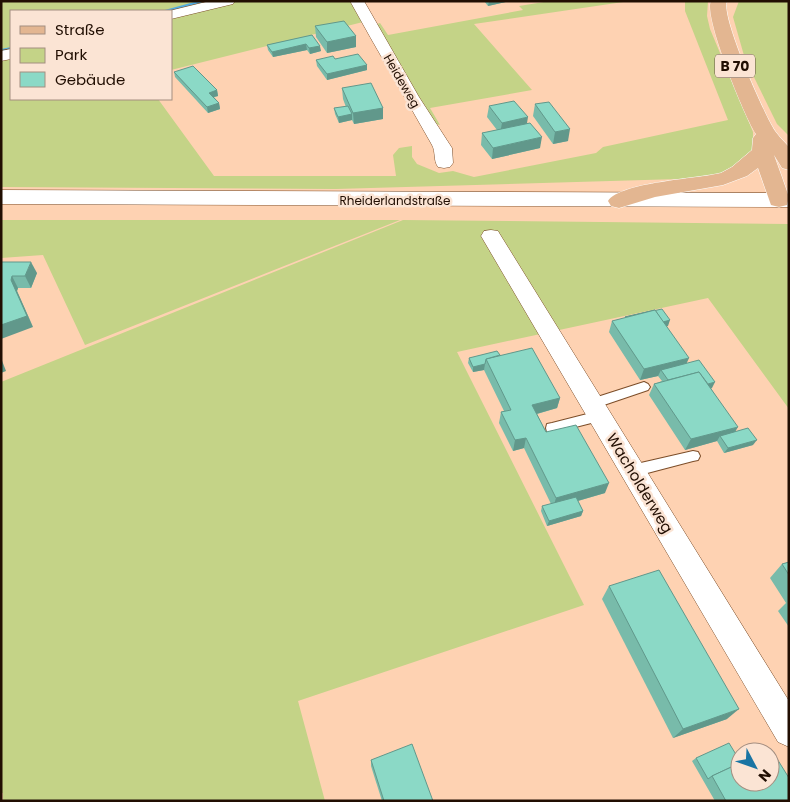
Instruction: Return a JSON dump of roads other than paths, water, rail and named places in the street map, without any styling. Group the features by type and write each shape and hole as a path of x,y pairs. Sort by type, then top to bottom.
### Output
{"main road":[{"name":"B 70","path":"719,1 717,4 718,18 722,34 763,129 783,153 789,164"},
{"name":"B 70","path":"763,129 762,152 784,200"},
{"path":"763,129 789,145"},
{"path":"619,201 659,189 716,181 735,175 751,166 762,152"},
{"name":"Rheiderlandstraße","path":"1,197 619,201 784,200"}],"street":[{"path":"172,15 228,1"},
{"name":"Heideweg","path":"357,1 442,148 444,163"},
{"name":"Wacholderweg","path":"490,236 789,731"}],"lane":[{"path":"552,428 644,387"},
{"path":"632,471 693,456"}],"waterway":[{"path":"168,10 206,1"},
{"path":"1,51 10,49"}]}
